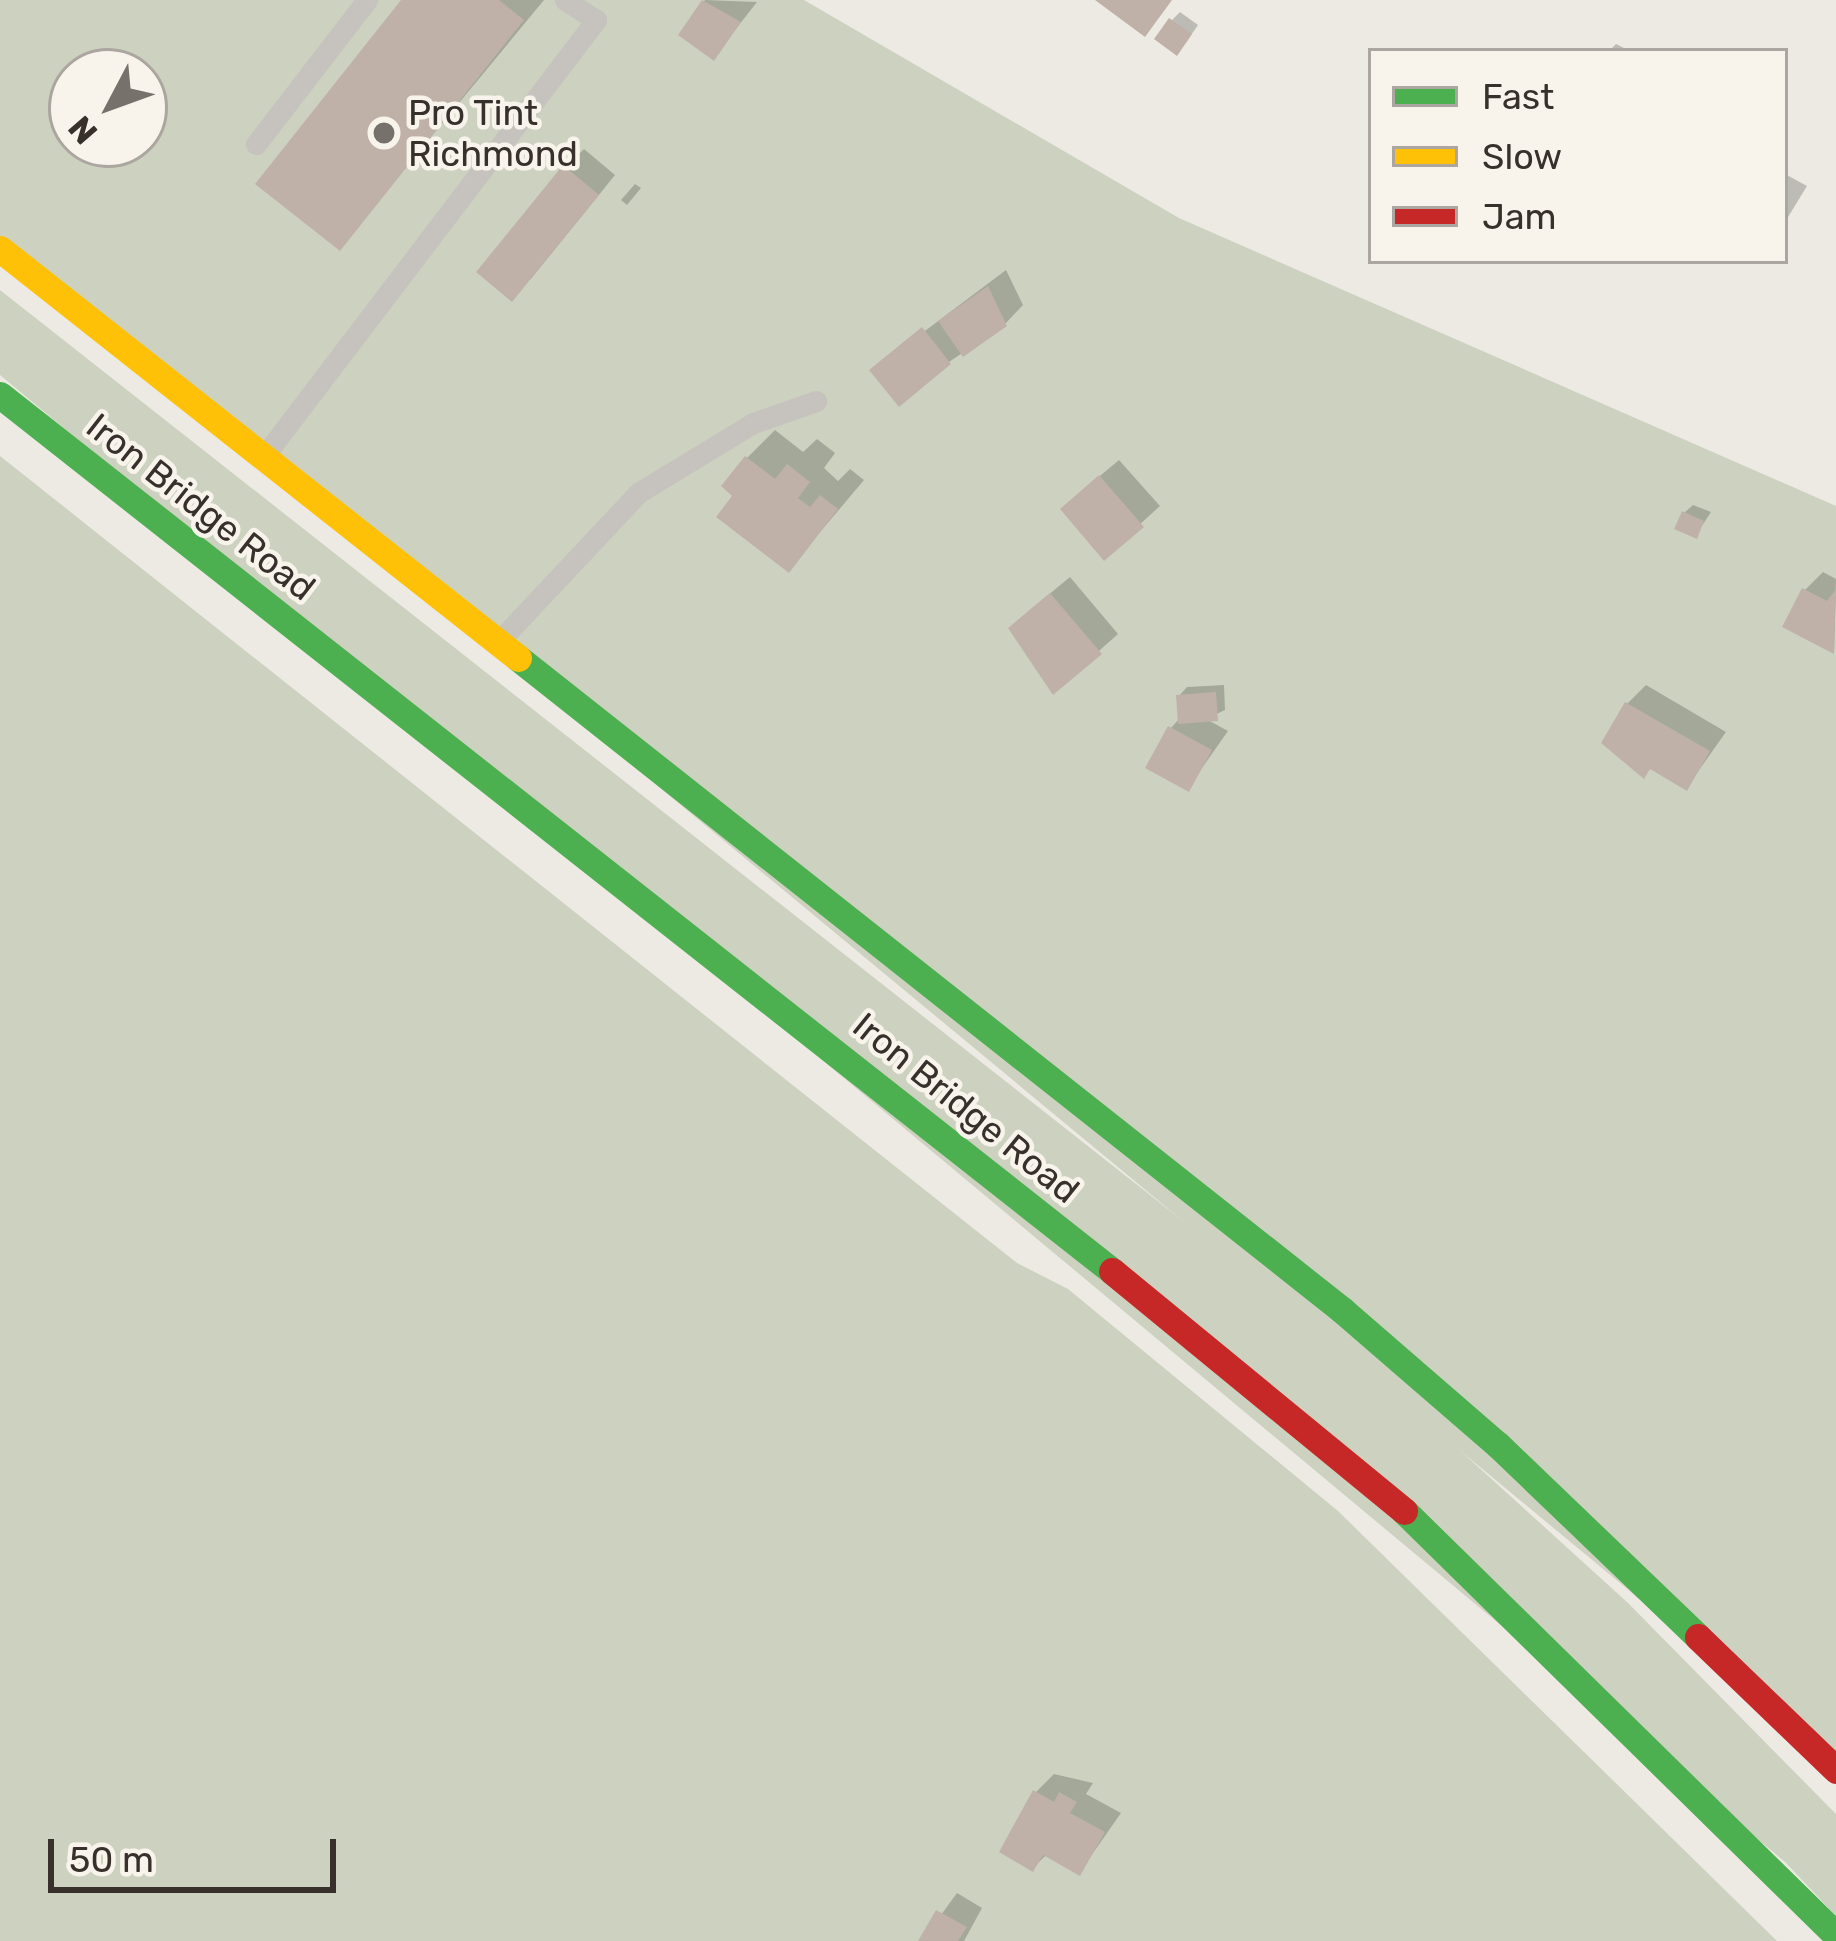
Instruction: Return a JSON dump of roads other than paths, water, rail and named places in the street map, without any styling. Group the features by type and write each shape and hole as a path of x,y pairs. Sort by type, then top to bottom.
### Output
{"main road":[{"name":"Iron Bridge Road","path":"0,249 1342,1310 1548,1491 1836,1770"},
{"name":"Iron Bridge Road","path":"0,395 1228,1362 1412,1518 1836,1935"}],"lane":[{"path":"256,144 367,0"},
{"path":"264,457 596,20 565,0"},
{"path":"500,642 638,493 693,454 816,401"}],"place":[{"name":"Pro Tint Richmond","path":"384,133"}]}
